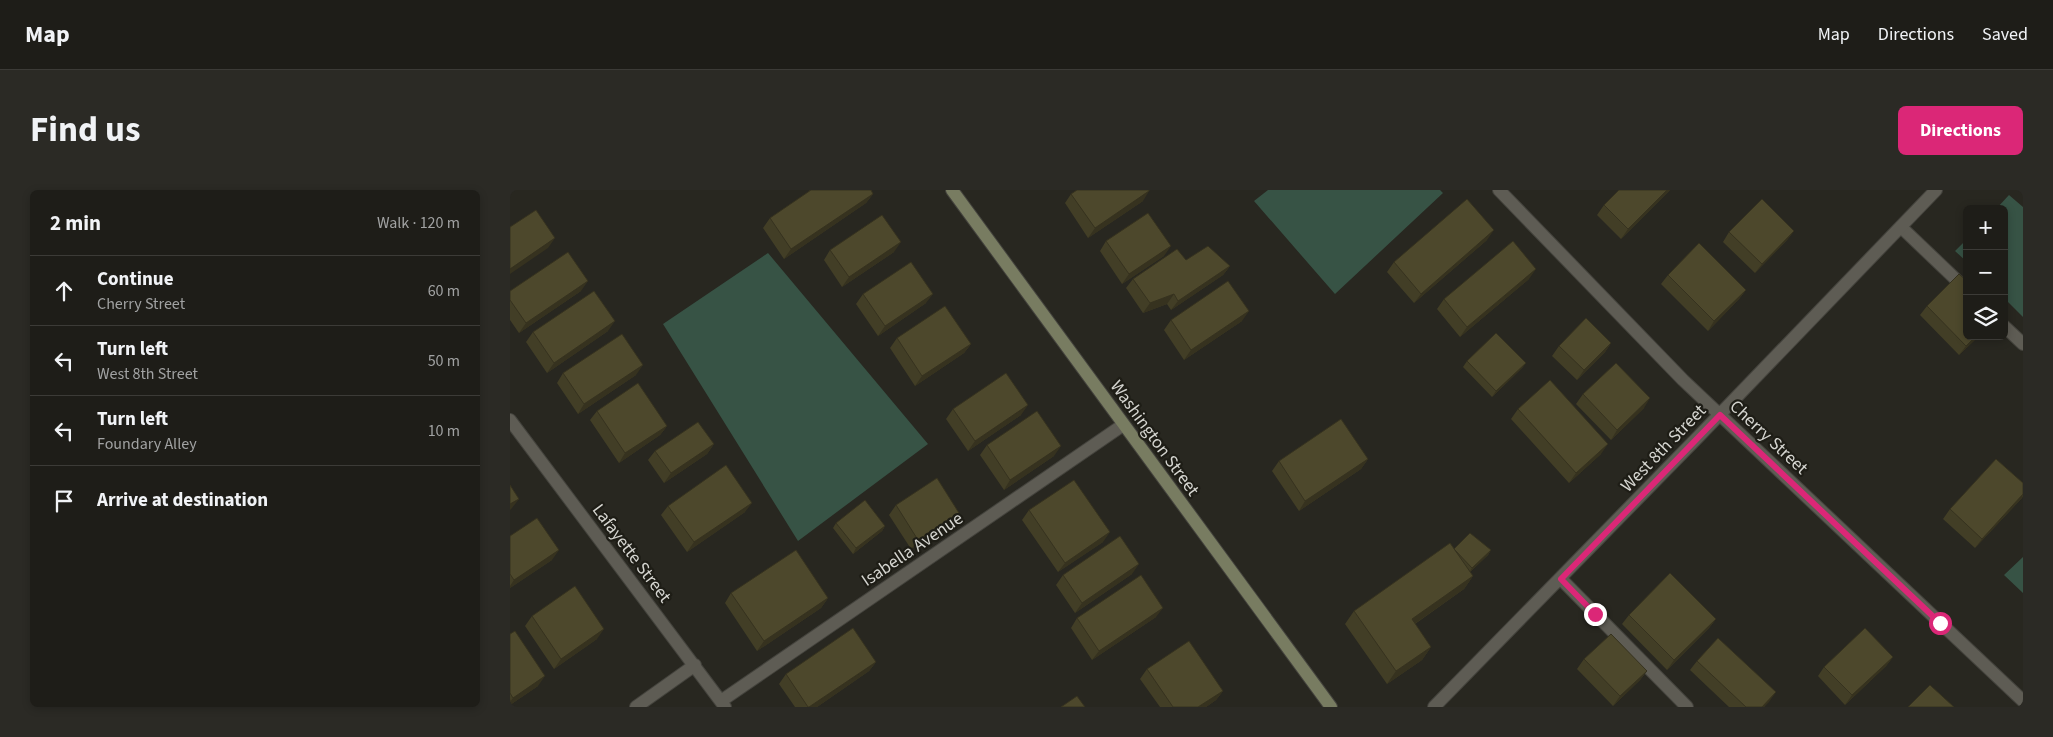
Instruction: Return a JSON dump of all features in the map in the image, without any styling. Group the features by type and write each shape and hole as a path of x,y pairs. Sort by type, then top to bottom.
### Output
{"main road":[{"name":"Washington Street","path":"952,190 1331,707"}],"street":[{"name":"Cherry Street","path":"1499,190 1683,380 2023,701"},
{"name":"West 8th Street","path":"1434,707 1561,579 1936,190"},
{"path":"1901,227 1963,286"},
{"path":"2008,330 2023,344"},
{"name":"Lafayette Street","path":"510,420 723,704"},
{"name":"Isabella Avenue","path":"723,704 1123,425"},
{"path":"1561,579 1687,707"},
{"path":"636,707 695,665"}],"green space":[{"path":"1268,190 1440,190 1443,193 1335,294 1254,201"},
{"path":"2009,195 2023,207 2023,317 2008,302 2008,205 2000,205"},
{"path":"1963,243 1963,258 1955,251"},
{"path":"768,253 928,444 798,541 663,324"},
{"path":"2023,557 2023,593 2004,575"}],"building":[{"path":"811,190 871,190 873,194 791,249 770,218"},
{"path":"1077,190 1149,191 1095,228 1071,194"},
{"path":"1619,190 1667,190 1628,229 1604,205"},
{"path":"1467,199 1494,230 1421,294 1394,262"},
{"path":"1762,199 1794,231 1762,264 1729,232"},
{"path":"536,210 555,238 510,269 510,227"},
{"path":"1148,213 1171,246 1129,274 1106,241"},
{"path":"882,215 901,242 849,277 830,250"},
{"path":"1513,241 1536,269 1467,327 1444,299"},
{"path":"1699,243 1746,290 1714,321 1668,275"},
{"path":"1208,246 1230,266 1178,301 1174,294 1150,303 1133,279 1177,249 1186,260"},
{"path":"568,252 588,281 526,323 510,300 510,291"},
{"path":"911,262 933,294 885,326 863,294"},
{"path":"1959,274 1963,278 1963,340 1972,340 1966,346 1927,306"},
{"path":"1228,281 1249,311 1191,350 1171,320"},
{"path":"594,291 615,321 554,363 533,332"},
{"path":"945,306 971,344 922,376 897,338"},
{"path":"1586,318 1611,343 1584,370 1559,346"},
{"path":"1496,333 1526,363 1496,391 1467,361"},
{"path":"622,334 643,365 584,404 563,373"},
{"path":"1616,363 1650,398 1617,430 1583,394"},
{"path":"1006,373 1028,405 975,441 953,409"},
{"path":"1550,380 1608,444 1576,473 1518,409"},
{"path":"638,383 667,426 625,453 597,411"},
{"path":"1037,411 1061,446 1010,480 987,445"},
{"path":"1341,419 1368,459 1305,501 1279,461"},
{"path":"698,422 714,444 671,473 655,451"},
{"path":"1996,459 2023,483 2023,494 1982,539 1950,509"},
{"path":"726,465 752,503 694,542 668,506"},
{"path":"937,478 959,513 918,540 896,505"},
{"path":"1074,480 1110,532 1065,563 1029,510"},
{"path":"510,485 519,499 510,504"},
{"path":"865,500 885,526 856,548 836,523"},
{"path":"537,518 559,550 514,580 510,574 510,536"},
{"path":"1470,533 1491,550 1472,568 1454,549"},
{"path":"1120,536 1139,564 1082,603 1063,575"},
{"path":"1450,543 1473,576 1412,619 1431,647 1396,671 1354,611"},
{"path":"796,550 828,598 764,641 731,593"},
{"path":"1670,573 1716,619 1674,660 1629,615"},
{"path":"1141,575 1163,608 1099,651 1077,618"},
{"path":"575,586 604,629 561,659 532,616"},
{"path":"853,628 876,662 808,707 786,674"},
{"path":"1865,628 1893,657 1852,695 1824,667"},
{"path":"515,631 545,676 513,698 510,693 510,634"},
{"path":"1611,634 1647,671 1620,696 1584,659"},
{"path":"1718,638 1776,692 1762,707 1746,707 1697,661"},
{"path":"1189,641 1223,691 1198,707 1173,707 1147,669"},
{"path":"1930,685 1954,707 1908,707"},
{"path":"1077,696 1085,707 1061,707"}],"route":[{"path":"1595,614 1561,579 1720,415 1940,623"}]}
